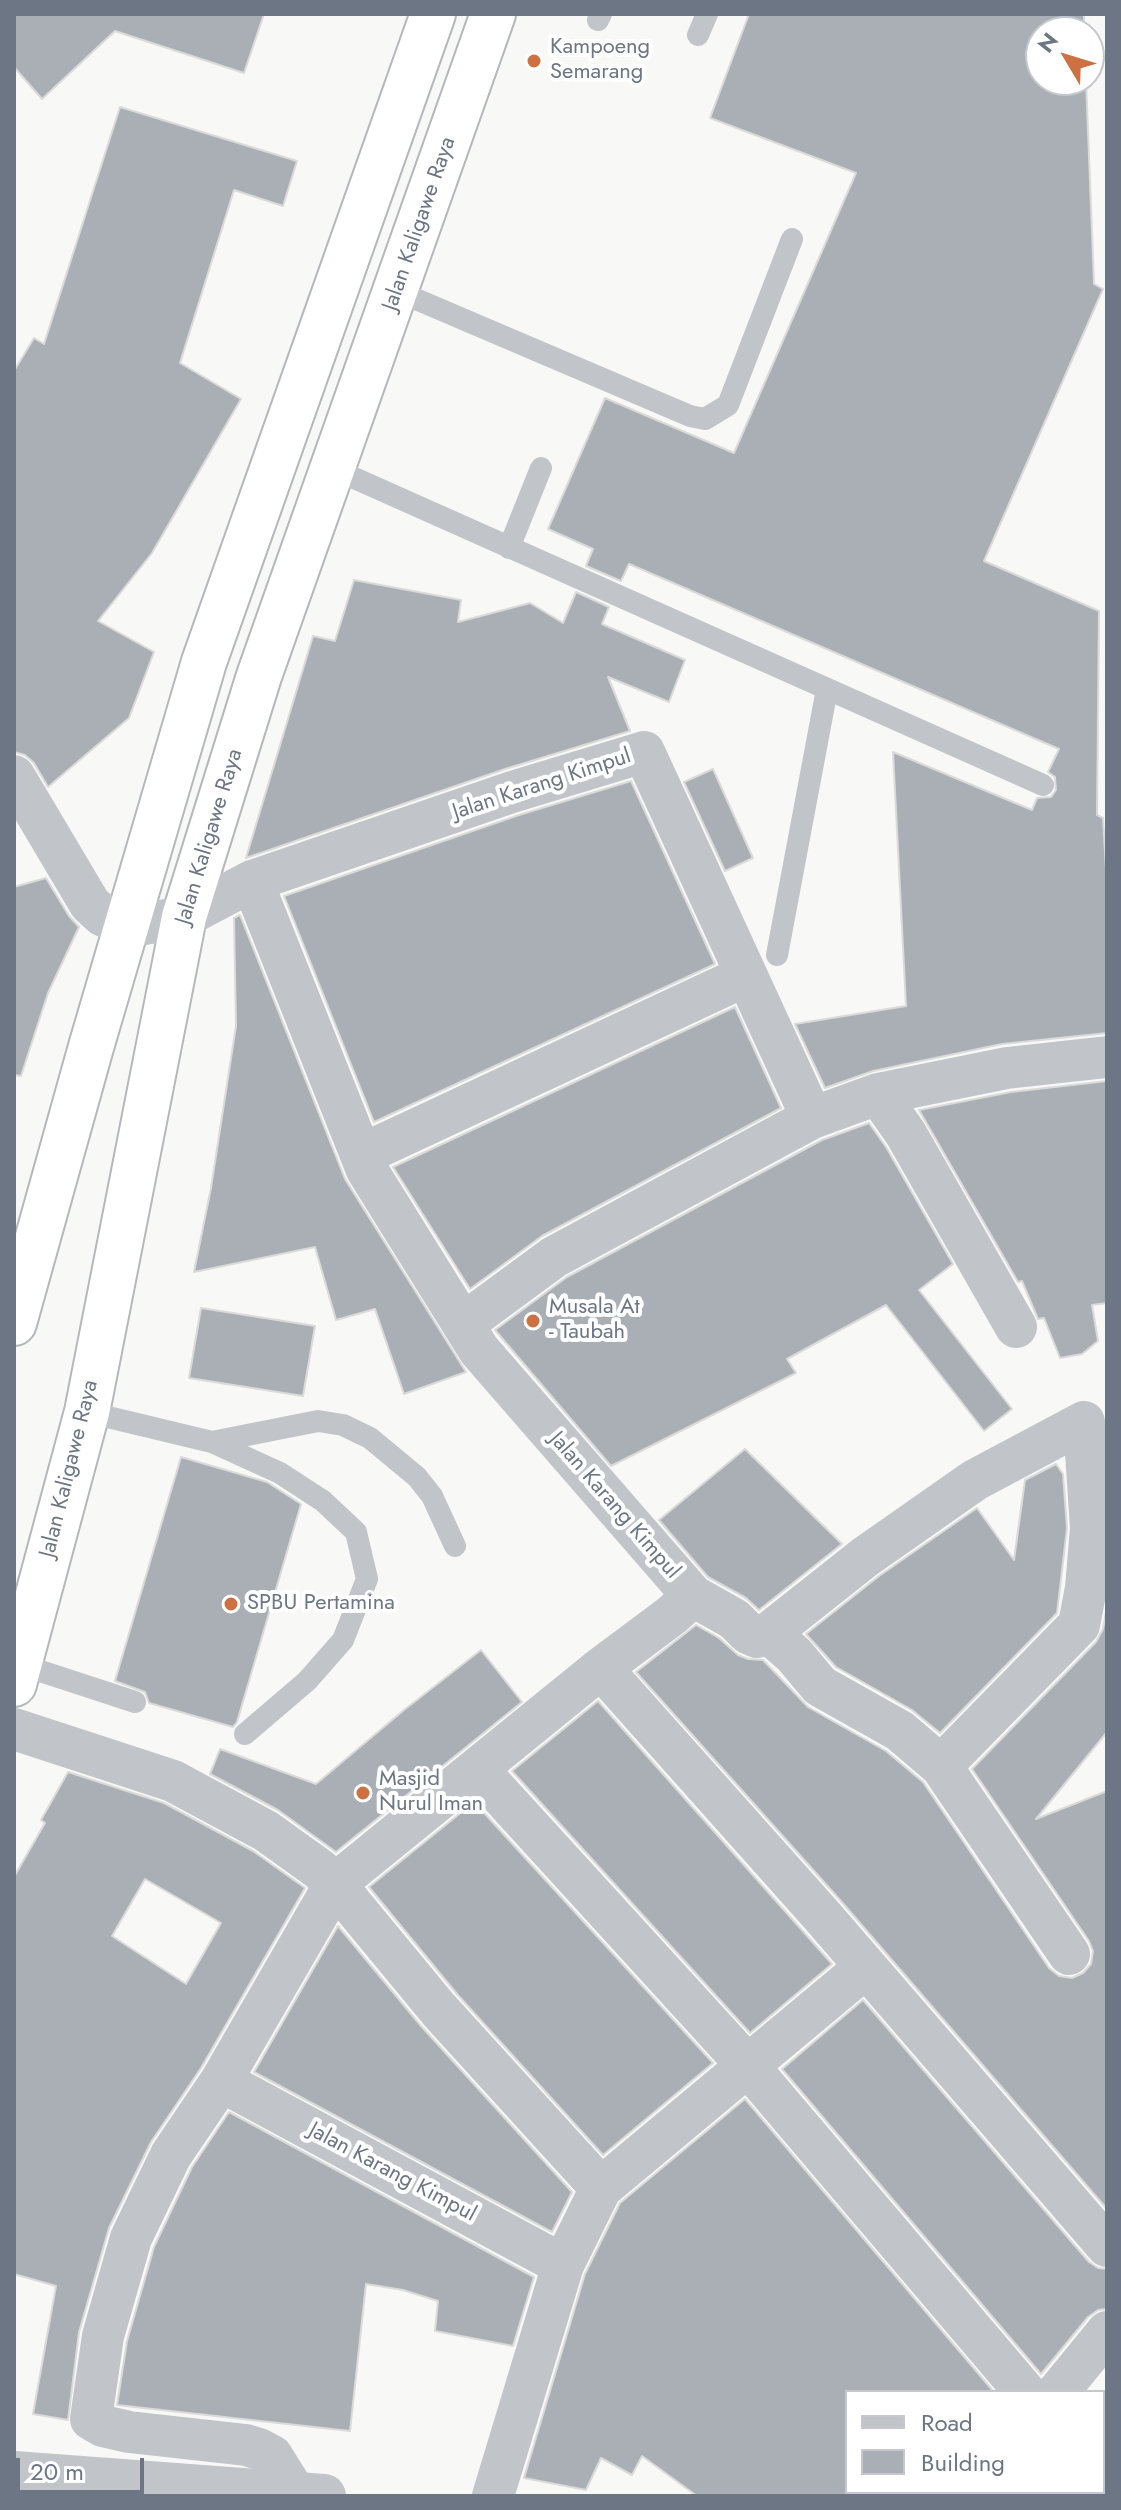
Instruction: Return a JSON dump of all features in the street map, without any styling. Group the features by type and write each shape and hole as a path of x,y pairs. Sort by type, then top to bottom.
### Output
{"highway":[{"path":"14,1323 86,1061 204,662 433,14"},
{"name":"Jalan Kaligawe Raya","path":"17,1674 87,1412 184,917 259,676 493,14"}],"street":[{"name":"Jalan Karang Kimpul","path":"127,927 184,917 252,881 388,837 512,792 644,752 761,966 812,1118"},
{"path":"14,776 90,904 102,915 127,927"},
{"name":"Jalan Karang Kimpul","path":"252,881 367,1170 479,1350 693,1596 335,1884 221,2081 171,2155 131,2238 103,2336 91,2419 103,2426 129,2432 259,2449 272,2456 310,2494"},
{"path":"361,1155 761,966"},
{"path":"463,1324 554,1257 812,1118 878,1094 1007,1068 1107,1057"},
{"path":"878,1094 912,1145 1016,1327"},
{"path":"693,1596 734,1619 748,1633 757,1637 769,1633 865,1557 975,1480 1084,1422 1091,1528 1086,1588 1079,1625 941,1766"},
{"path":"769,1633 794,1655 820,1686 900,1731 941,1766 1069,1954"},
{"path":"601,1668 866,1967 1107,2246"},
{"path":"14,1729 173,1781 266,1831 319,1869 335,1884 439,2010 601,2188"},
{"path":"477,1769 748,2066 1023,2390"},
{"path":"493,2496 563,2265 601,2188 866,1967"},
{"name":"Jalan Karang Kimpul","path":"221,2081 563,2265"},
{"path":"1060,2390 1107,2332"},
{"path":"14,2473 310,2494"}],"lane":[{"path":"698,35 707,14"},
{"path":"397,291 690,416 705,419 728,405 792,239"},
{"path":"509,548 541,468"},
{"path":"334,469 1043,785"},
{"path":"761,966 827,689"},
{"path":"87,1412 212,1442 280,1473 323,1501 356,1532 367,1579 343,1640 307,1681 245,1734"},
{"path":"212,1442 318,1421 343,1425 370,1438 417,1477 432,1496 455,1546"},
{"path":"17,1674 135,1702"}],"building":[{"path":"14,14 264,14 244,73 115,31 42,99 14,67"},
{"path":"749,14 1084,14 1025,16 1025,96 1087,96 1094,284 1103,289 984,561 1099,611 1097,815 1103,818 1107,885 1107,1033 1002,1044 873,1071 825,1088 795,1024 906,1006 893,752 1032,810 1037,798 1051,797 1056,790 1055,777 1048,772 1059,749 629,564 621,581 586,566 593,549 548,529 605,398 734,453 856,173 710,118"},
{"path":"120,107 297,161 283,206 234,190 180,363 241,399 152,553 98,621 154,652 129,718 48,787 34,763 25,755 14,752 14,371 34,338 44,344"},
{"path":"354,580 461,600 458,622 530,603 563,623 576,592 609,607 602,624 685,660 669,702 608,677 630,731 505,769 246,858 313,636 335,641"},
{"path":"713,769 753,858 725,871 684,782"},
{"path":"631,781 715,964 374,1122 284,896 519,815"},
{"path":"46,878 79,927 48,993 21,1076 14,1075 14,887"},
{"path":"240,915 345,1179 466,1372 404,1394 375,1309 336,1320 315,1247 194,1272 211,1188 236,1026 234,918"},
{"path":"735,1007 781,1108 542,1236 470,1289 393,1167"},
{"path":"1107,1081 1107,1303 1092,1305 1098,1341 1082,1354 1060,1358 1044,1318 1038,1319 1022,1281 1018,1282 919,1110 1011,1092"},
{"path":"869,1123 953,1264 919,1290 1012,1409 984,1431 886,1305 787,1359 796,1373 611,1466 495,1330 567,1277 822,1140"},
{"path":"201,1308 315,1326 303,1396 189,1378"},
{"path":"745,1449 842,1544 759,1610 746,1598 708,1577 659,1520"},
{"path":"181,1457 267,1482 301,1504 233,1727 149,1703 145,1692 115,1681"},
{"path":"1056,1464 1063,1474 1067,1528 1057,1613 940,1733 912,1710 836,1667 806,1634 879,1576 977,1508 1014,1560 1025,1480"},
{"path":"1107,1606 1107,1732 1036,1819 1107,1791 1107,2209 841,1901 636,1672 696,1625 719,1638 738,1655 763,1660 808,1707 886,1751 923,1782 1049,1968 1059,1976 1072,1978 1083,1973 1091,1964 1093,1951 1089,1941 972,1769 1096,1642 1103,1629"},
{"path":"481,1650 522,1702 336,1852 278,1810 210,1774 220,1749 316,1784"},
{"path":"598,1701 832,1964 750,2033 512,1771"},
{"path":"68,1772 164,1803 253,1851 305,1888 201,2068 151,2142 109,2228 79,2332 68,2420 33,2414 56,2286 14,2274 14,1877 45,1823 41,1820","holes":["145,1879 221,1923 186,1984 112,1936"]},
{"path":"474,1802 713,2063 603,2155 457,1994 369,1887"},
{"path":"338,1926 421,2026 572,2192 552,2232 254,2072"},
{"path":"863,2000 1089,2262 1107,2269 1107,2309 1098,2310 1088,2317 1041,2374 782,2069"},
{"path":"745,2099 992,2390 845,2390 847,2496 697,2496 642,2456 632,2475 601,2458 586,2490 524,2478 585,2274 620,2203"},
{"path":"229,2112 534,2277 513,2346 435,2331 438,2301 403,2290 366,2284 350,2431 117,2405 127,2341 154,2247 192,2167"}],"place":[{"name":"Kampoeng Semarang","path":"534,61"},
{"name":"Musala At - Taubah","path":"533,1321"},
{"name":"SPBU Pertamina","path":"231,1604"},
{"name":"Masjid Nurul Iman","path":"363,1793"}]}
